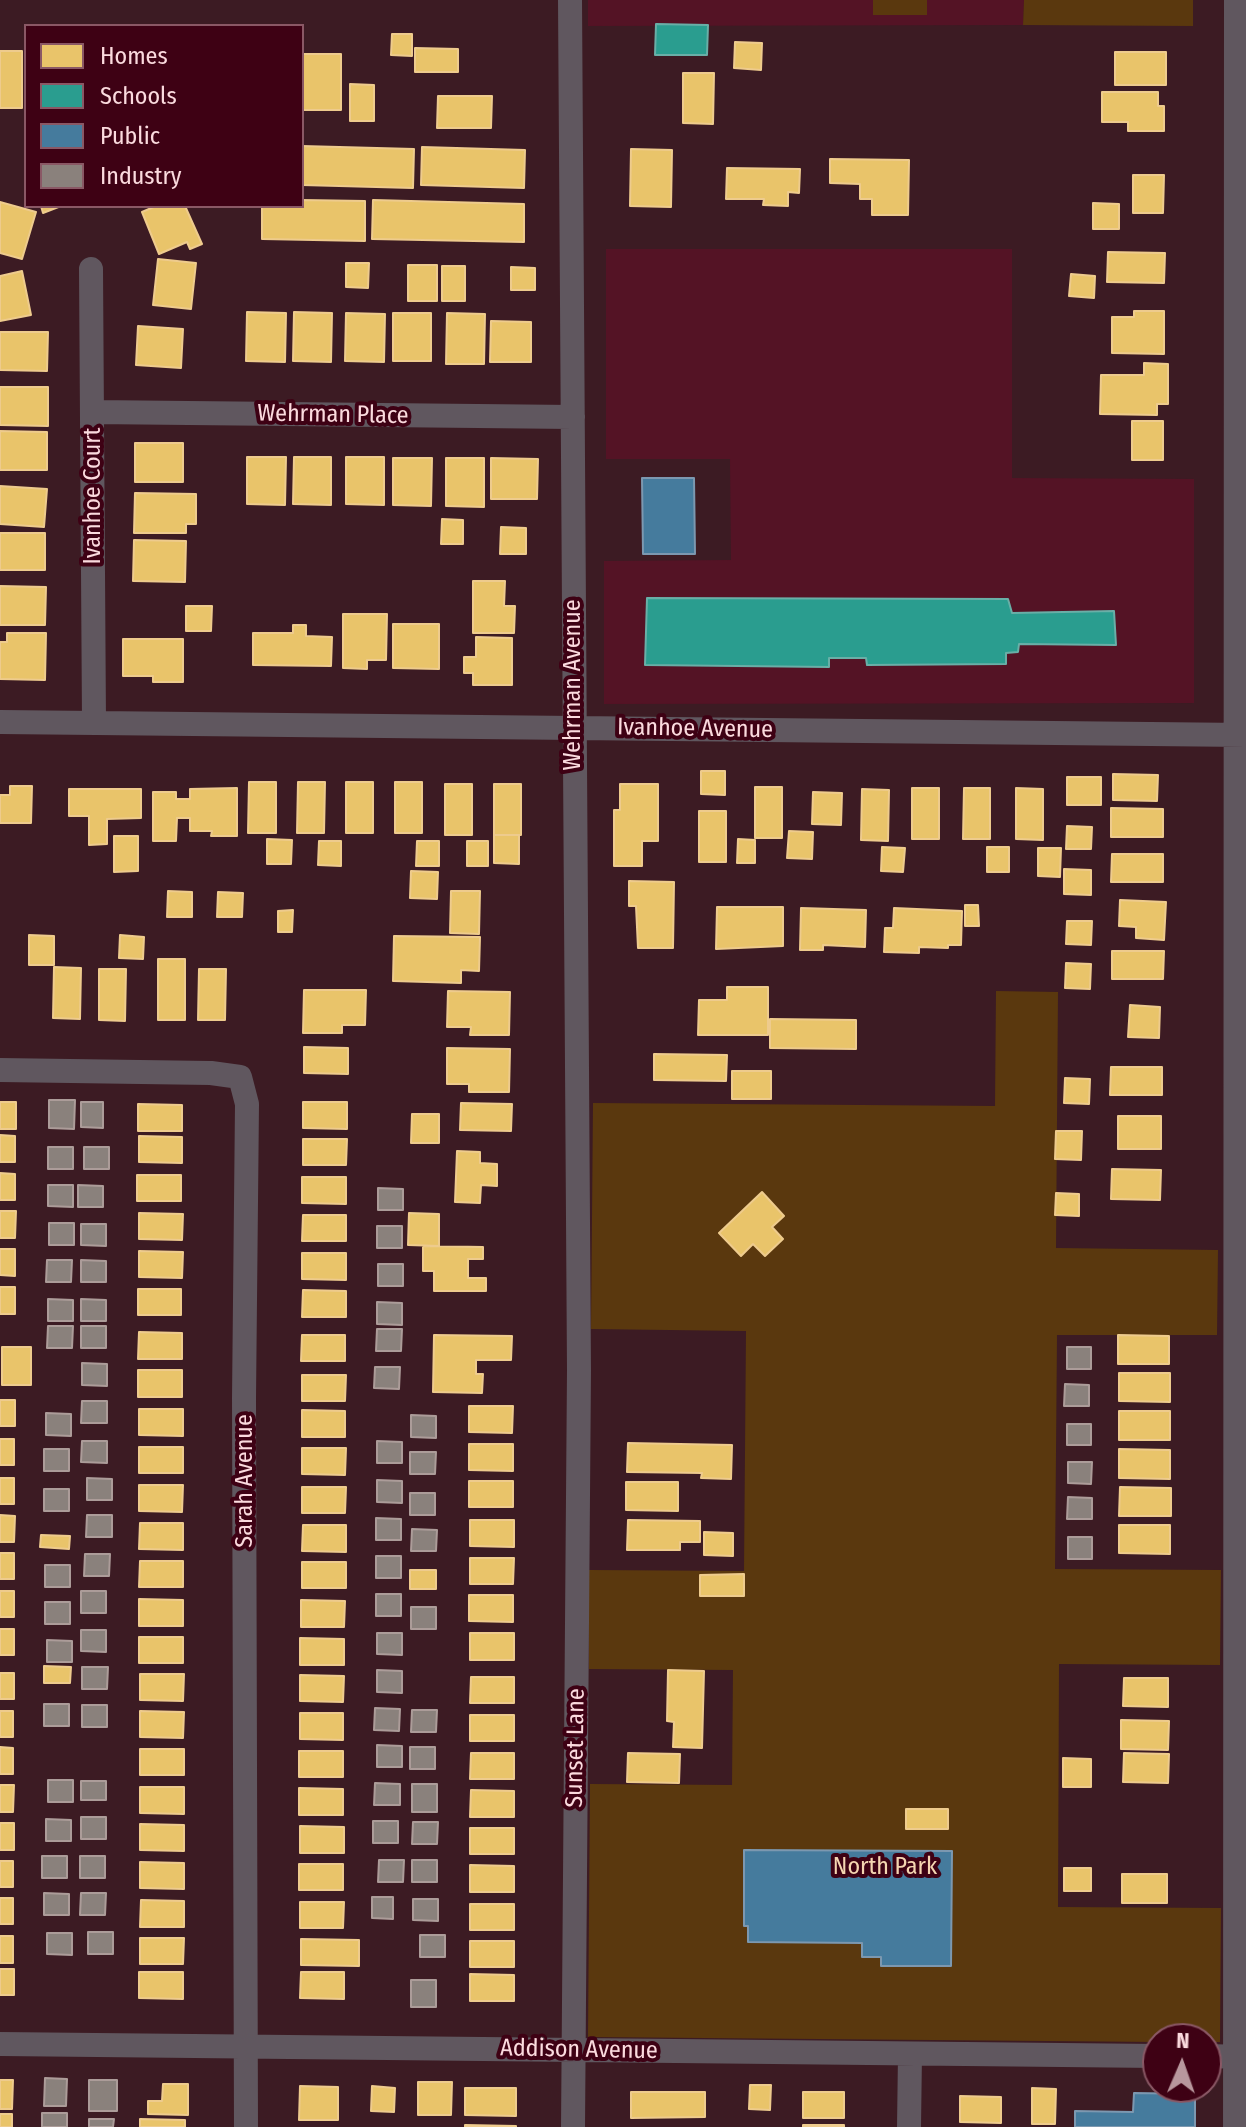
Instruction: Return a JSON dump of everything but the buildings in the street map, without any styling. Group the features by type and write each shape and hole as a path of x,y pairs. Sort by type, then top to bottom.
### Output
{"street":[{"name":"Wehrman Avenue","path":"570,0 579,1370"},
{"path":"1235,2127 1240,2056 1240,735 1236,0"},
{"name":"Ivanhoe Court","path":"91,269 94,723"},
{"name":"Wehrman Place","path":"93,412 573,417"},
{"name":"Ivanhoe Avenue","path":"0,722 1240,735"},
{"name":"Sarah Avenue","path":"0,1070 211,1073 240,1077 247,1104 244,1383 246,2127"},
{"name":"Sunset Lane","path":"573,2127 579,1370"},
{"name":"Addison Avenue","path":"0,2044 1142,2056"},
{"path":"909,2127 910,2054"}],"shaded area":[{"path":"588,0 1024,0 1023,25 588,26"},
{"path":"606,249 1012,249 1012,478 1194,479 1194,703 604,704 604,561 731,560 730,459 606,459"}],"green space":[{"path":"873,0 927,0 927,15 873,15"},
{"path":"1024,0 1193,0 1193,26 1023,25"},
{"name":"North Park","path":"996,991 1058,992 1056,1248 1218,1250 1217,1335 1057,1335 1055,1569 1221,1570 1220,1665 1059,1664 1058,1907 1221,1908 1220,2023 1142,2023 1142,2042 588,2037 590,1784 732,1785 733,1670 589,1669 589,1570 744,1571 746,1331 591,1329 593,1103 995,1106"}]}
